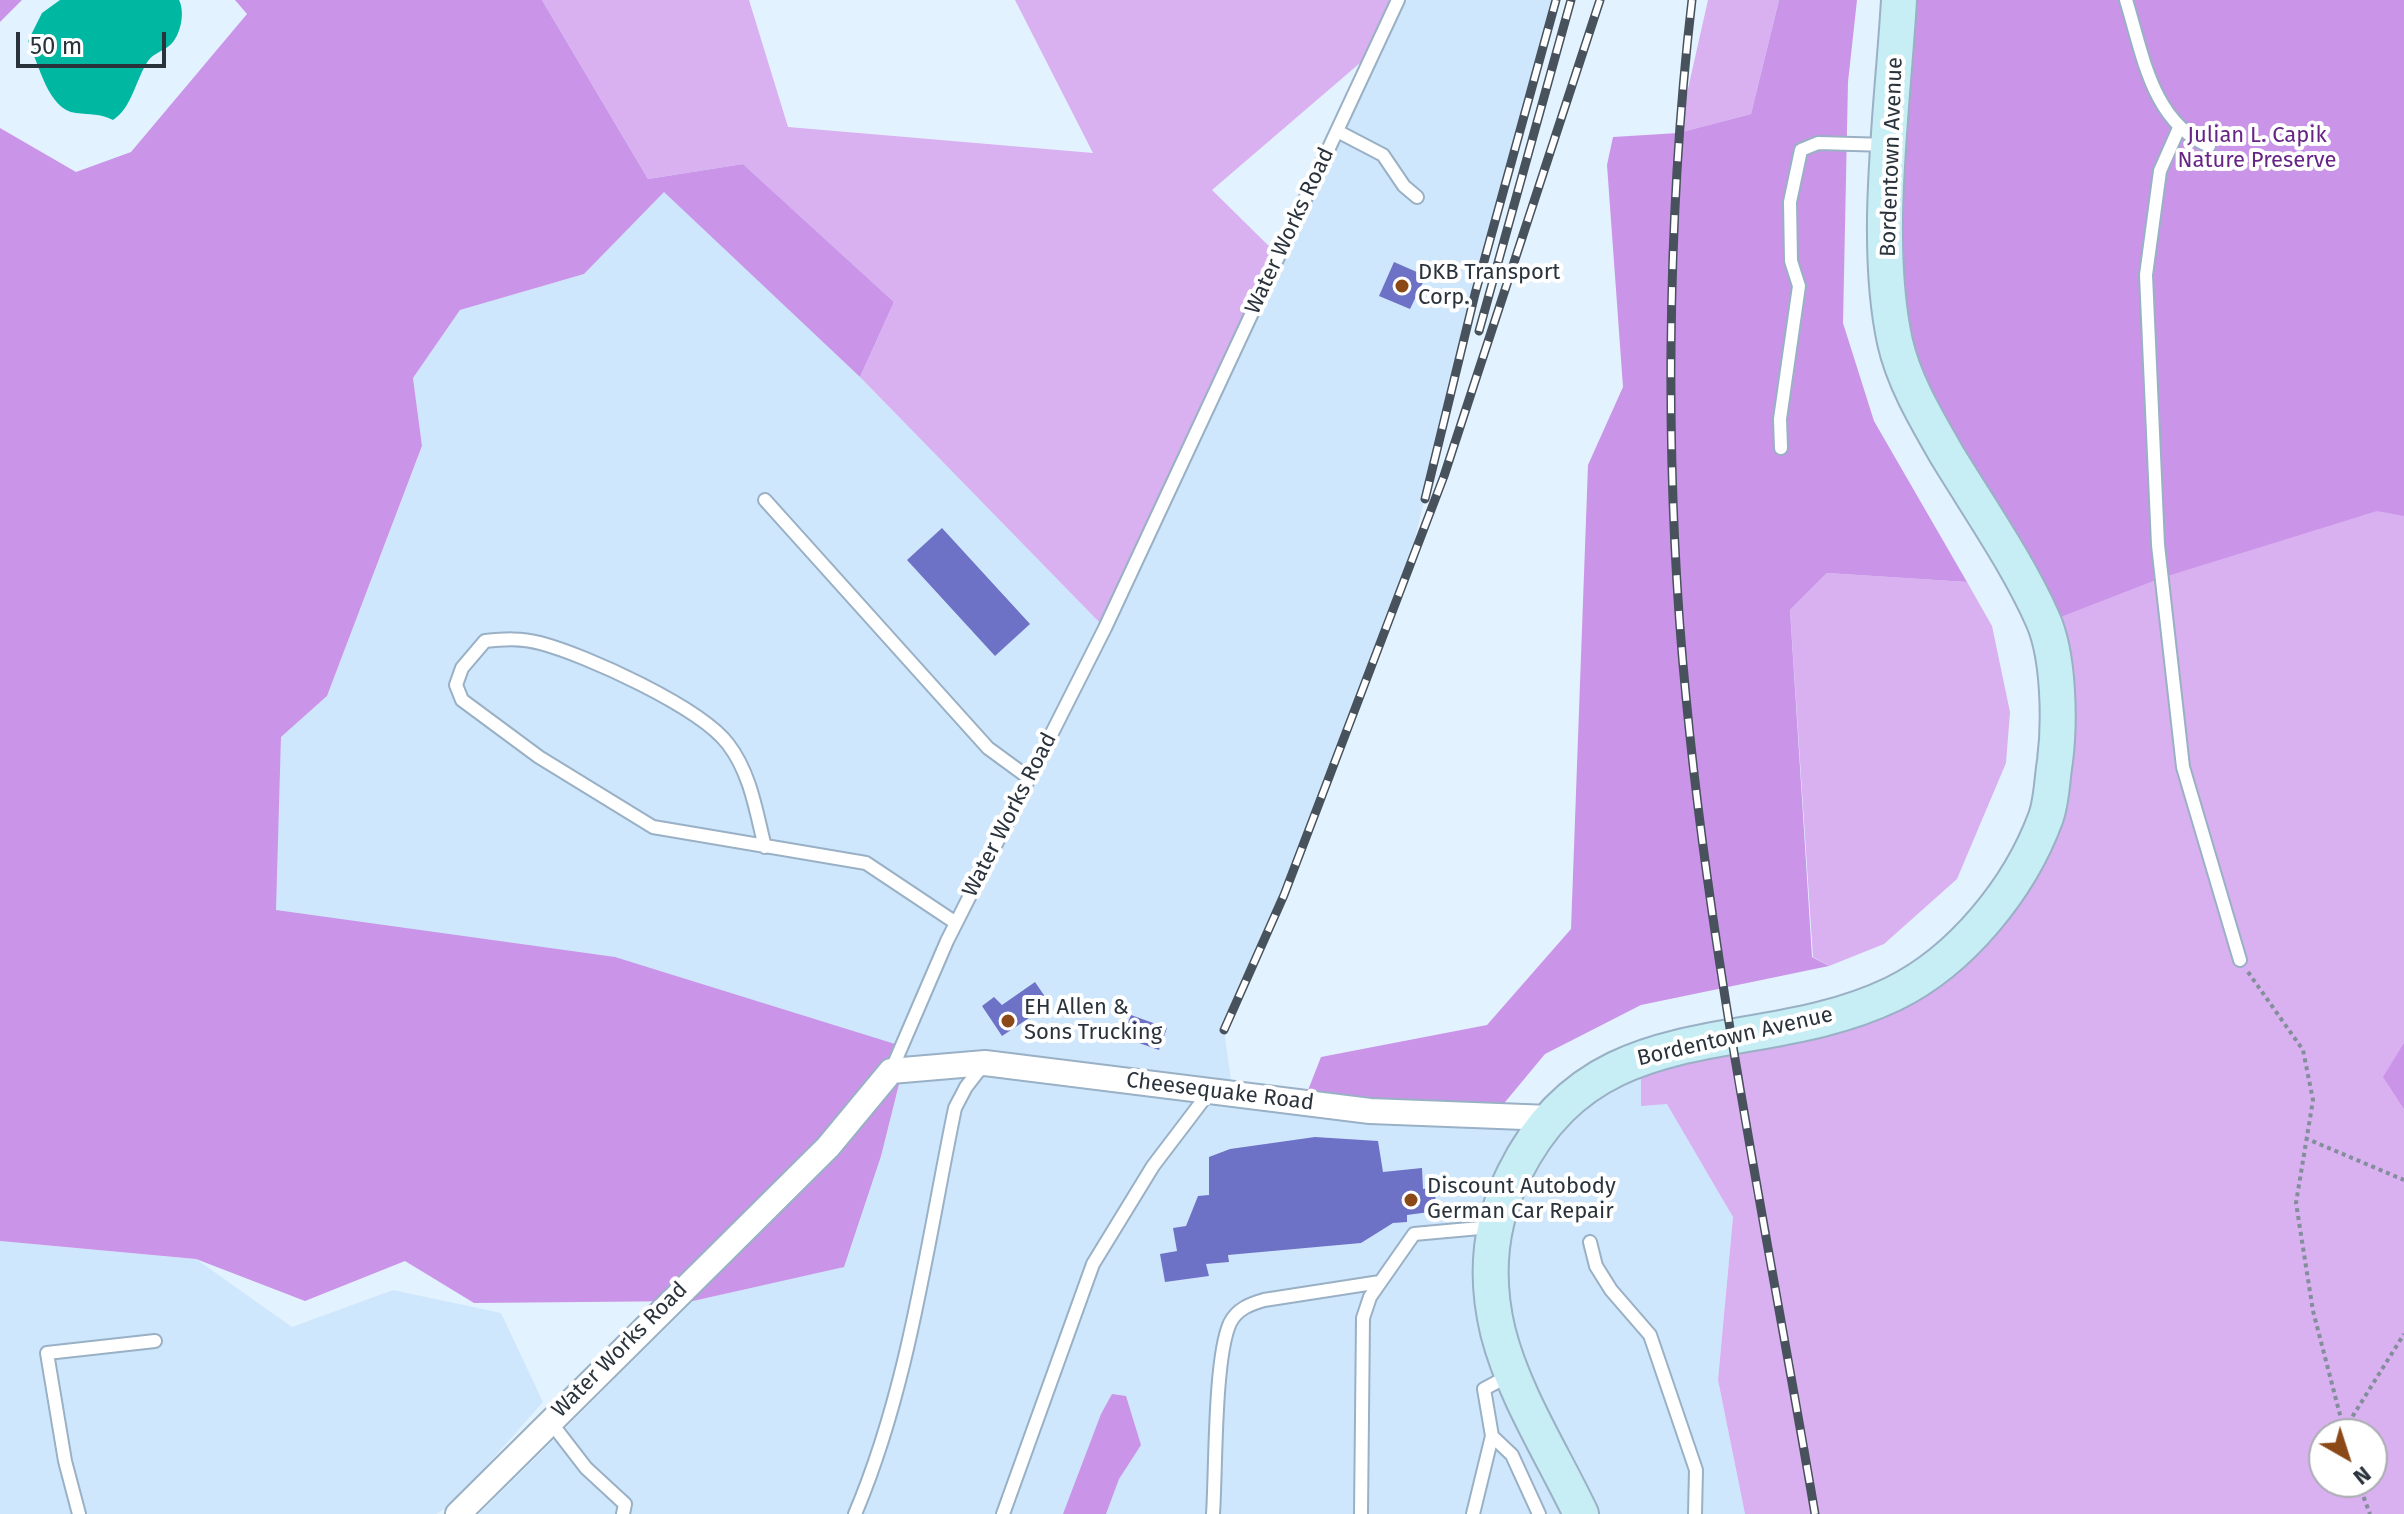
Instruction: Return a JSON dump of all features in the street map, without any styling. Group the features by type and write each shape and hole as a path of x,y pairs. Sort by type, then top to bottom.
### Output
{"main road":[{"name":"Bordentown Avenue","path":"1581,1514 1513,1374 1499,1336 1491,1296 1494,1227 1505,1191 1521,1159 1550,1118 1591,1080 1641,1055 1817,1021 1895,993 1973,938 2014,878 2046,816 2058,736 2055,678 2045,623 1924,415 1896,344 1885,243 1899,0"}],"street":[{"name":"Cheesequake Road","path":"891,1071 985,1063 1370,1111 1550,1118"},
{"name":"Water Works Road","path":"458,1514 549,1420 828,1147 891,1071"}],"lane":[{"name":"Water Works Road","path":"891,1071 956,923 1111,614 1398,0"},
{"path":"2126,0 2150,78 2167,115 2189,138 2209,146"},
{"path":"2179,128 2160,171 2146,275 2158,545 2183,767 2240,960"},
{"path":"1337,131 1383,155 1404,186 1417,197"},
{"path":"1781,448 1780,419 1798,297 1791,261 1790,202 1801,150 1818,143 1891,145"},
{"path":"765,500 988,748 1029,778"},
{"path":"765,847 745,769 727,742 685,706 539,642 510,638 485,641 462,668 456,685 462,700 539,757 653,827 765,847 866,863 956,923"},
{"path":"855,1514 871,1476 913,1316 955,1108 966,1087 985,1063"},
{"path":"1003,1514 1093,1264 1153,1166 1210,1091"},
{"path":"1361,1514 1363,1318 1370,1297 1414,1234 1494,1227"},
{"path":"1590,1242 1596,1266 1611,1290 1650,1335 1696,1470 1695,1514"},
{"path":"1213,1514 1224,1343 1234,1316 1248,1305 1264,1300 1380,1282"},
{"path":"79,1514 65,1461 47,1353 155,1341"},
{"path":"1473,1514 1492,1436 1484,1389 1513,1374"},
{"path":"549,1420 586,1468 625,1504 623,1514"},
{"path":"1492,1436 1512,1455 1539,1514"}],"path":[{"path":"2240,960 2303,1050 2313,1100 2296,1203 2313,1311 2341,1418"},
{"path":"2305,1138 2404,1180"},
{"path":"2353,1418 2404,1334"}],"shaded area":[{"path":"60,0 179,0 182,16 176,38 148,61 125,109 113,120 66,110 51,95 46,84 28,41 42,13"},
{"path":"542,0 749,0 788,127 1093,153 1015,0 1398,0 1374,51 1212,190 1279,256 1105,628 860,377 894,302 743,164 648,179"},
{"path":"1400,0 1556,0 1475,294 1405,579 1284,895 1224,1030 1233,1094 1550,1118 1641,1055 1733,1217 1718,1380 1745,1514 479,1514 693,1301 753,1287 908,1048 275,910 281,737 327,696 422,447 413,378 460,310 584,274 664,191 860,377 1105,627"},
{"path":"1708,0 1779,0 1751,114 1678,133"},
{"path":"2404,0 2404,1514 1745,1514 1718,1380 1733,1217 1667,1104 1641,1106 1641,1055 1817,1021 1973,938 2046,816 2045,623"},
{"path":"1827,573 1967,582 1992,626 2010,712 2006,763 1957,879 1884,944 1829,966 1813,957 1790,610"},
{"path":"0,1241 196,1259 292,1327 393,1290 501,1313 543,1402 454,1503 436,1514 0,1514"}],"green space":[{"path":"0,0 22,0 0,22"},
{"path":"235,0 542,0 648,179 743,164 894,302 860,377 664,192 584,274 460,310 413,378 422,446 327,696 281,737 276,910 615,957 908,1048 881,1156 844,1267 693,1301 474,1303 405,1261 305,1301 196,1259 0,1241 0,128 76,172 131,152 247,14"},
{"path":"1779,0 1857,0 1848,82 1843,323 1874,421 1967,582 1827,573 1790,610 1812,957 1829,966 1641,1005 1545,1054 1496,1113 1303,1103 1321,1057 1487,1025 1571,929 1588,465 1623,387 1607,165 1613,137 1678,133 1751,114"},
{"name":"Julian L. Capik Nature Preserve","path":"1899,0 2404,0 2404,516 2377,511 2161,578 2045,623 1924,415 1885,243"},
{"path":"2404,1043 2404,1109 2383,1077"},
{"path":"1112,1394 1126,1396 1141,1445 1119,1479 1106,1514 1063,1514 1101,1414"}],"building":[{"name":"DKB Transport Corp.","path":"1394,262 1426,276 1410,309 1379,296"},
{"path":"942,528 1030,624 995,656 907,560"},
{"name":"EH Allen & Sons Trucking","path":"1035,982 1050,1004 1002,1036 982,1006 994,997 1002,1005"},
{"path":"1131,1015 1167,1028 1159,1050 1122,1037"},
{"path":"1315,1137 1378,1141 1383,1172 1422,1168 1423,1189 1434,1187 1437,1211 1407,1215 1407,1222 1393,1223 1361,1243 1228,1255 1229,1262 1206,1264 1209,1276 1165,1282 1160,1254 1177,1251 1173,1228 1186,1226 1198,1196 1209,1195 1209,1157 1230,1149"}],"railway":[{"path":"1425,499 1475,294 1556,0"},
{"path":"1479,331 1571,0"},
{"path":"1224,1030 1284,895 1444,476 1600,0"},
{"path":"1692,0 1677,171 1671,348 1671,437 1679,612 1697,800 1726,1004 1815,1514"}],"place":[{"name":"DKB Transport Corp.","path":"1402,286"},
{"name":"EH Allen & Sons Trucking","path":"1008,1021"},
{"name":"Discount Autobody German Car Repair","path":"1411,1200"}]}
